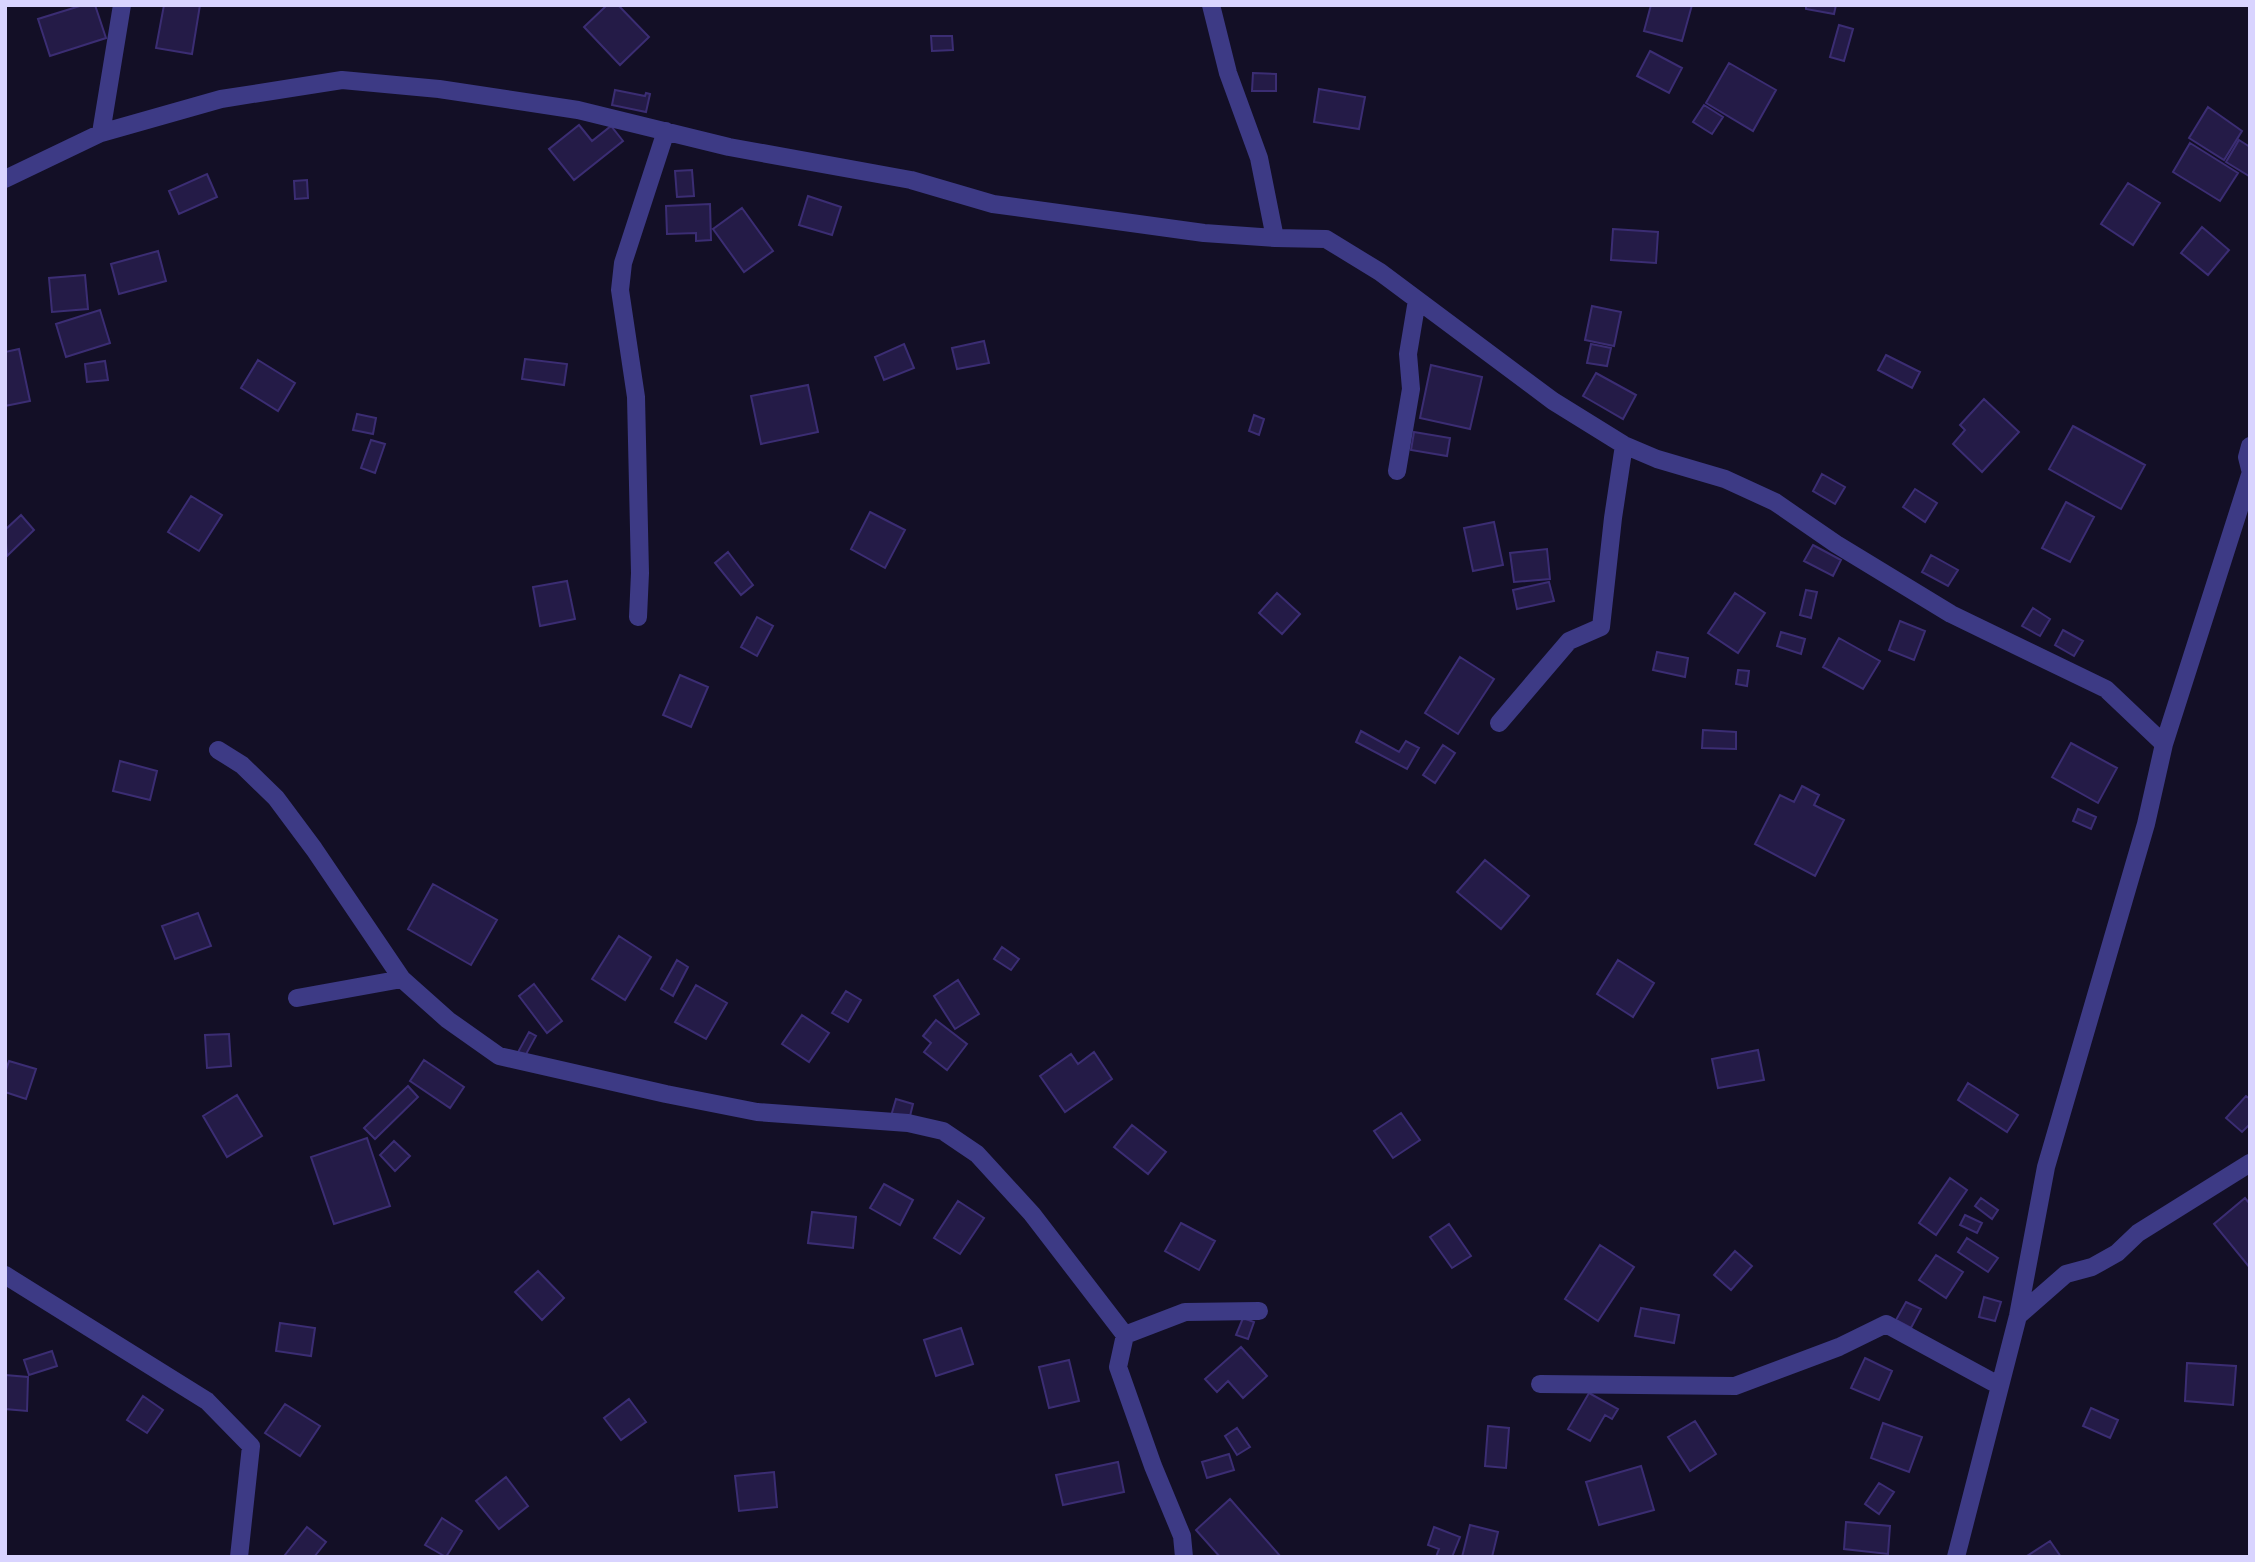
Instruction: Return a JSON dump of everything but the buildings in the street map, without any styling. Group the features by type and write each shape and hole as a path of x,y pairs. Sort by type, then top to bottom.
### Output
{"street":[{"path":"101,133 122,5"},
{"path":"1211,5 1228,73 1259,158 1275,238"},
{"path":"5,179 101,133 220,99 342,80 439,89 578,110 729,147 911,180 993,204 1204,233 1326,239 1380,272 1553,401 1624,445 1657,459 1725,479 1775,502 1836,544 1951,614 2106,689 2164,744"},
{"path":"638,617 640,573 636,397 620,290 622,263 666,131"},
{"path":"1397,471 1411,389 1408,354 1417,300"},
{"path":"1499,723 1569,641 1601,627 1624,445"},
{"path":"2250,446 2247,457 2250,469"},
{"path":"1956,1557 2018,1316 2046,1167 2146,824 2164,744 2250,475"},
{"path":"218,750 242,765 276,798 402,979 448,1020 499,1056 757,1112 894,1122 943,1131 977,1154 1032,1214 1125,1335 1118,1367 1132,1410 1182,1536 1184,1557"},
{"path":"297,998 402,979"},
{"path":"2018,1316 2066,1274 2092,1266 2116,1253 2138,1233 2250,1163"},
{"path":"5,1275 207,1401 251,1446 239,1557"},
{"path":"1125,1335 1185,1312 1259,1311"},
{"path":"1540,1384 1735,1386 1839,1347 1886,1324 2000,1386"}]}
